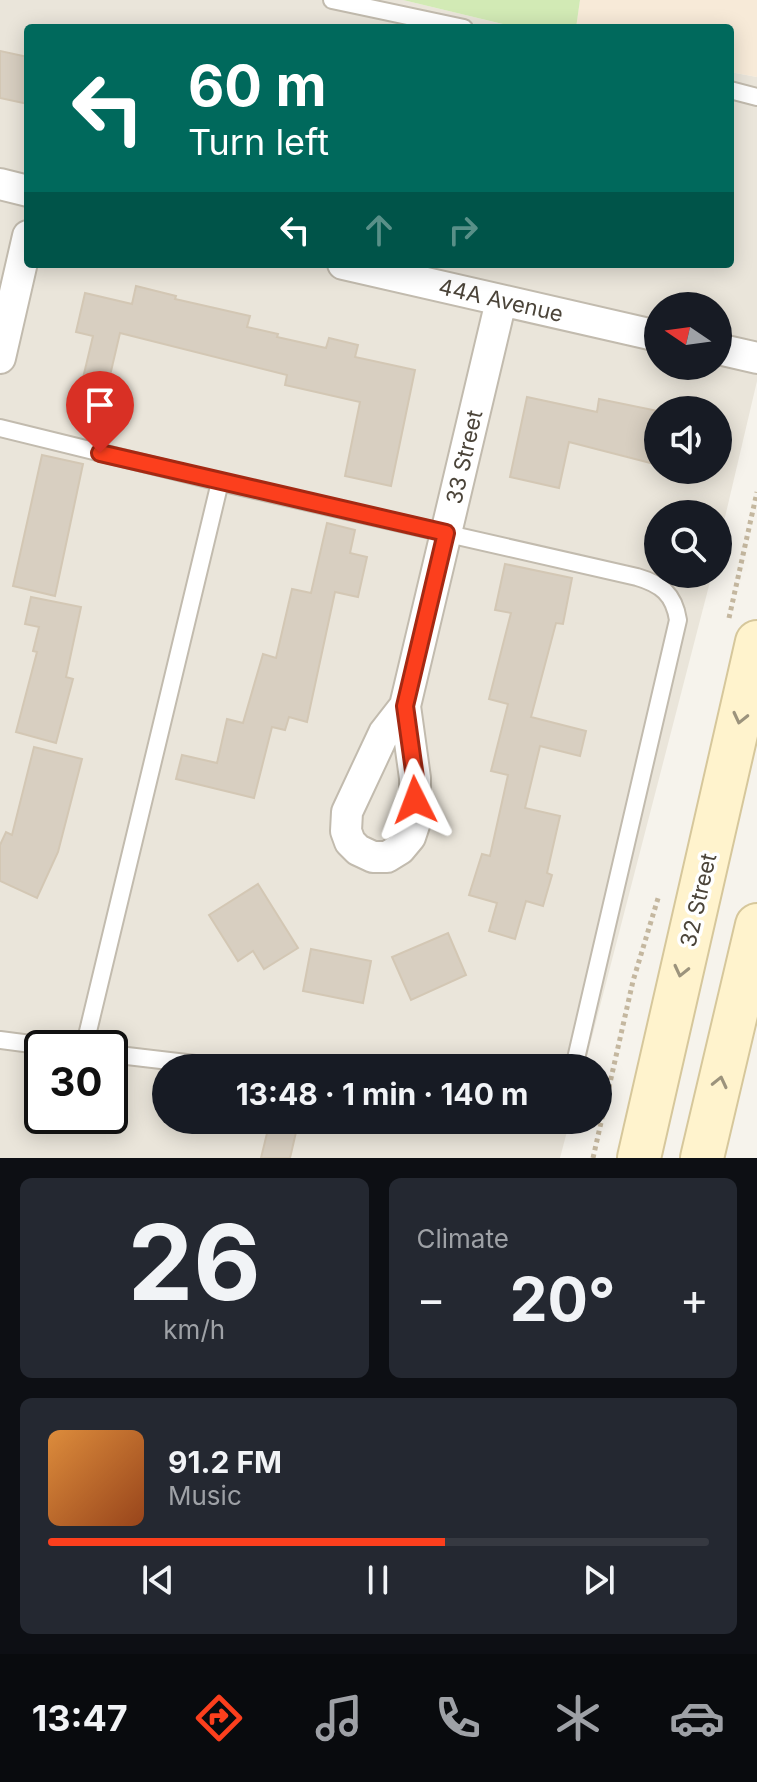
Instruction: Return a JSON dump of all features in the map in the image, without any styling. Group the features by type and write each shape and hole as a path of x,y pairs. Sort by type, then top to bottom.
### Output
{"main road":[{"name":"32 Street","path":"639,1158 757,642"},
{"path":"702,1158 757,925"},
{"path":"628,1158 648,1117"}],"street":[{"path":"0,184 24,190"},
{"path":"0,358 24,253"},
{"name":"44A Avenue","path":"360,268 644,333"},
{"name":"33 Street","path":"405,706 501,301"},
{"path":"732,352 757,358"}],"lane":[{"path":"332,0 445,24"},
{"path":"734,91 757,97"},
{"path":"0,428 653,582 666,591 676,604 678,620 577,1054"},
{"path":"88,1030 220,482"},
{"path":"0,1040 24,1043"},
{"path":"128,1056 152,1059"}],"shaded area":[{"path":"0,0 403,0 502,24 24,24 24,268 734,268 734,73 757,77 757,381 729,500 644,500 644,588 708,588 588,1054 152,1054 152,1134 566,1134 560,1158 0,1158"},
{"path":"580,0 757,0 757,77 734,73 734,24 577,24"}],"green space":[{"path":"403,0 580,0 577,24 502,24"}],"building":[{"path":"0,51 24,56 24,103 0,98"},
{"path":"136,286 176,296 175,299 250,316 247,327 278,334 277,337 326,348 329,338 358,345 355,357 415,370 391,486 345,476 360,402 285,385 287,375 120,333 108,384 83,378 93,336 76,332 85,293 132,304"},
{"path":"527,397 597,412 599,399 644,408 644,461 569,442 559,488 510,477"},
{"path":"42,455 83,464 55,596 13,586"},
{"path":"327,523 355,530 350,553 367,557 358,597 335,592 307,722 289,717 285,730 272,727 254,798 176,779 182,755 217,763 227,719 243,723 263,654 276,658 292,589 311,593"},
{"path":"505,564 572,578 563,624 556,623 531,717 586,731 580,756 540,746 525,808 560,816 547,873 552,875 543,906 526,901 515,939 489,931 497,903 469,895 482,854 490,856 508,775 491,771 508,704 489,699 511,613 495,610"},
{"path":"31,597 81,607 66,677 73,679 56,743 16,732 37,652 33,651 39,627 25,624"},
{"path":"34,747 82,759 58,852 37,898 0,881 0,845 6,832 12,835"},
{"path":"258,884 298,948 264,969 253,951 238,961 209,915"},
{"path":"448,933 466,975 411,1000 392,957"},
{"path":"311,949 371,961 363,1003 303,991"},
{"path":"267,1134 296,1134 290,1158 261,1158"}],"route":[{"path":"100,453 446,533 405,706 415,800"}]}
